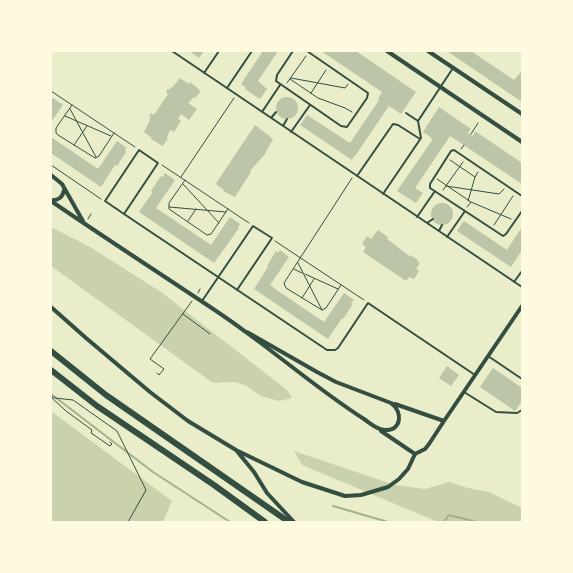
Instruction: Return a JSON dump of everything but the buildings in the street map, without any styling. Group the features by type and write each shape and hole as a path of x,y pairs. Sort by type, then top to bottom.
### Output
{"main road":[{"path":"51,351 106,395 288,522"},
{"path":"51,370 97,406 214,485 265,522"}],"street":[{"path":"387,51 522,142"},
{"path":"428,51 522,114"},
{"path":"51,174 62,184 84,224"},
{"path":"51,200 60,198 64,193 64,190"},
{"path":"51,200 84,224 247,332 330,379 352,389 444,421"},
{"path":"51,307 150,392 188,421 236,450 302,482 345,496 361,495 388,487 399,479 408,469 415,454 425,449 429,444 522,306"},
{"path":"247,332 326,394 415,454"},
{"path":"376,427 384,430 396,426 399,415 395,406 391,402"},
{"path":"236,450 254,472 267,493 294,522"}],"lane":[{"path":"172,51 522,287"},
{"path":"204,73 219,51"},
{"path":"227,88 252,51"},
{"path":"293,51 275,78 276,81 310,105 344,127 347,127 368,96 365,90 308,52"},
{"path":"383,194 421,138 418,121 454,68"},
{"path":"262,112 280,85"},
{"path":"291,132 310,105"},
{"path":"271,118 276,112"},
{"path":"406,113 418,121"},
{"path":"283,126 287,119"},
{"path":"356,175 393,124 398,124 420,139"},
{"path":"124,214 158,163 139,150 105,201 124,214 237,290 327,350 331,351 338,348 368,303 475,375"},
{"path":"522,196 452,150 433,177 430,186 440,195 500,235 505,236 522,211"},
{"path":"417,217 435,191"},
{"path":"447,237 465,211"},
{"path":"427,223 432,219"},
{"path":"439,231 442,225"},
{"path":"202,302 252,226 272,238 237,290"},
{"path":"514,282 522,271"},
{"path":"488,356 522,379"},
{"path":"464,392 496,412 517,414 522,410"}],"path":[{"path":"284,88 308,52"},
{"path":"310,93 329,66"},
{"path":"290,79 346,88 350,80"},
{"path":"290,79 318,98 345,108 356,115"},
{"path":"51,91 139,150"},
{"path":"181,178 236,95"},
{"path":"72,105 56,128 56,133 93,158 97,158"},
{"path":"69,108 97,158"},
{"path":"64,116 112,136"},
{"path":"470,134 478,123"},
{"path":"74,146 87,126"},
{"path":"97,158 114,133"},
{"path":"458,153 464,144"},
{"path":"446,158 475,177"},
{"path":"440,195 465,158"},
{"path":"158,163 252,226"},
{"path":"51,165 105,201"},
{"path":"468,201 475,177 481,168"},
{"path":"322,310 319,310 302,298 284,285 284,283 356,175"},
{"path":"433,177 468,201 515,221"},
{"path":"185,180 169,203 169,206 170,210 187,222 209,235 228,209"},
{"path":"183,183 219,223"},
{"path":"446,186 500,194 506,185"},
{"path":"491,229 516,192"},
{"path":"465,211 471,202"},
{"path":"169,206 226,212"},
{"path":"187,222 196,209"},
{"path":"272,238 368,303"},
{"path":"297,262 322,310"},
{"path":"293,269 338,289"},
{"path":"302,298 315,279"},
{"path":"322,310 326,308 341,285"},
{"path":"157,373 159,375 164,368 150,359 192,301"},
{"path":"183,314 210,334"},
{"path":"51,396 66,411 92,430 91,433 110,446 112,444 110,442"},
{"path":"51,396 55,398 73,400 117,431 146,490 128,522"}],"green space":[{"path":"51,227 90,247 161,292 287,390 292,398 279,401 261,396 245,385 234,382 213,383 51,266"},
{"path":"51,411 172,501 163,522 51,522"},
{"path":"294,451 395,485 425,489 449,482 468,488 489,492 522,508 522,522 438,522 302,465"}],"waterway":[{"path":"51,394 153,472 230,522"},
{"path":"333,506 388,522"},
{"path":"444,522 449,515 477,522"}]}
